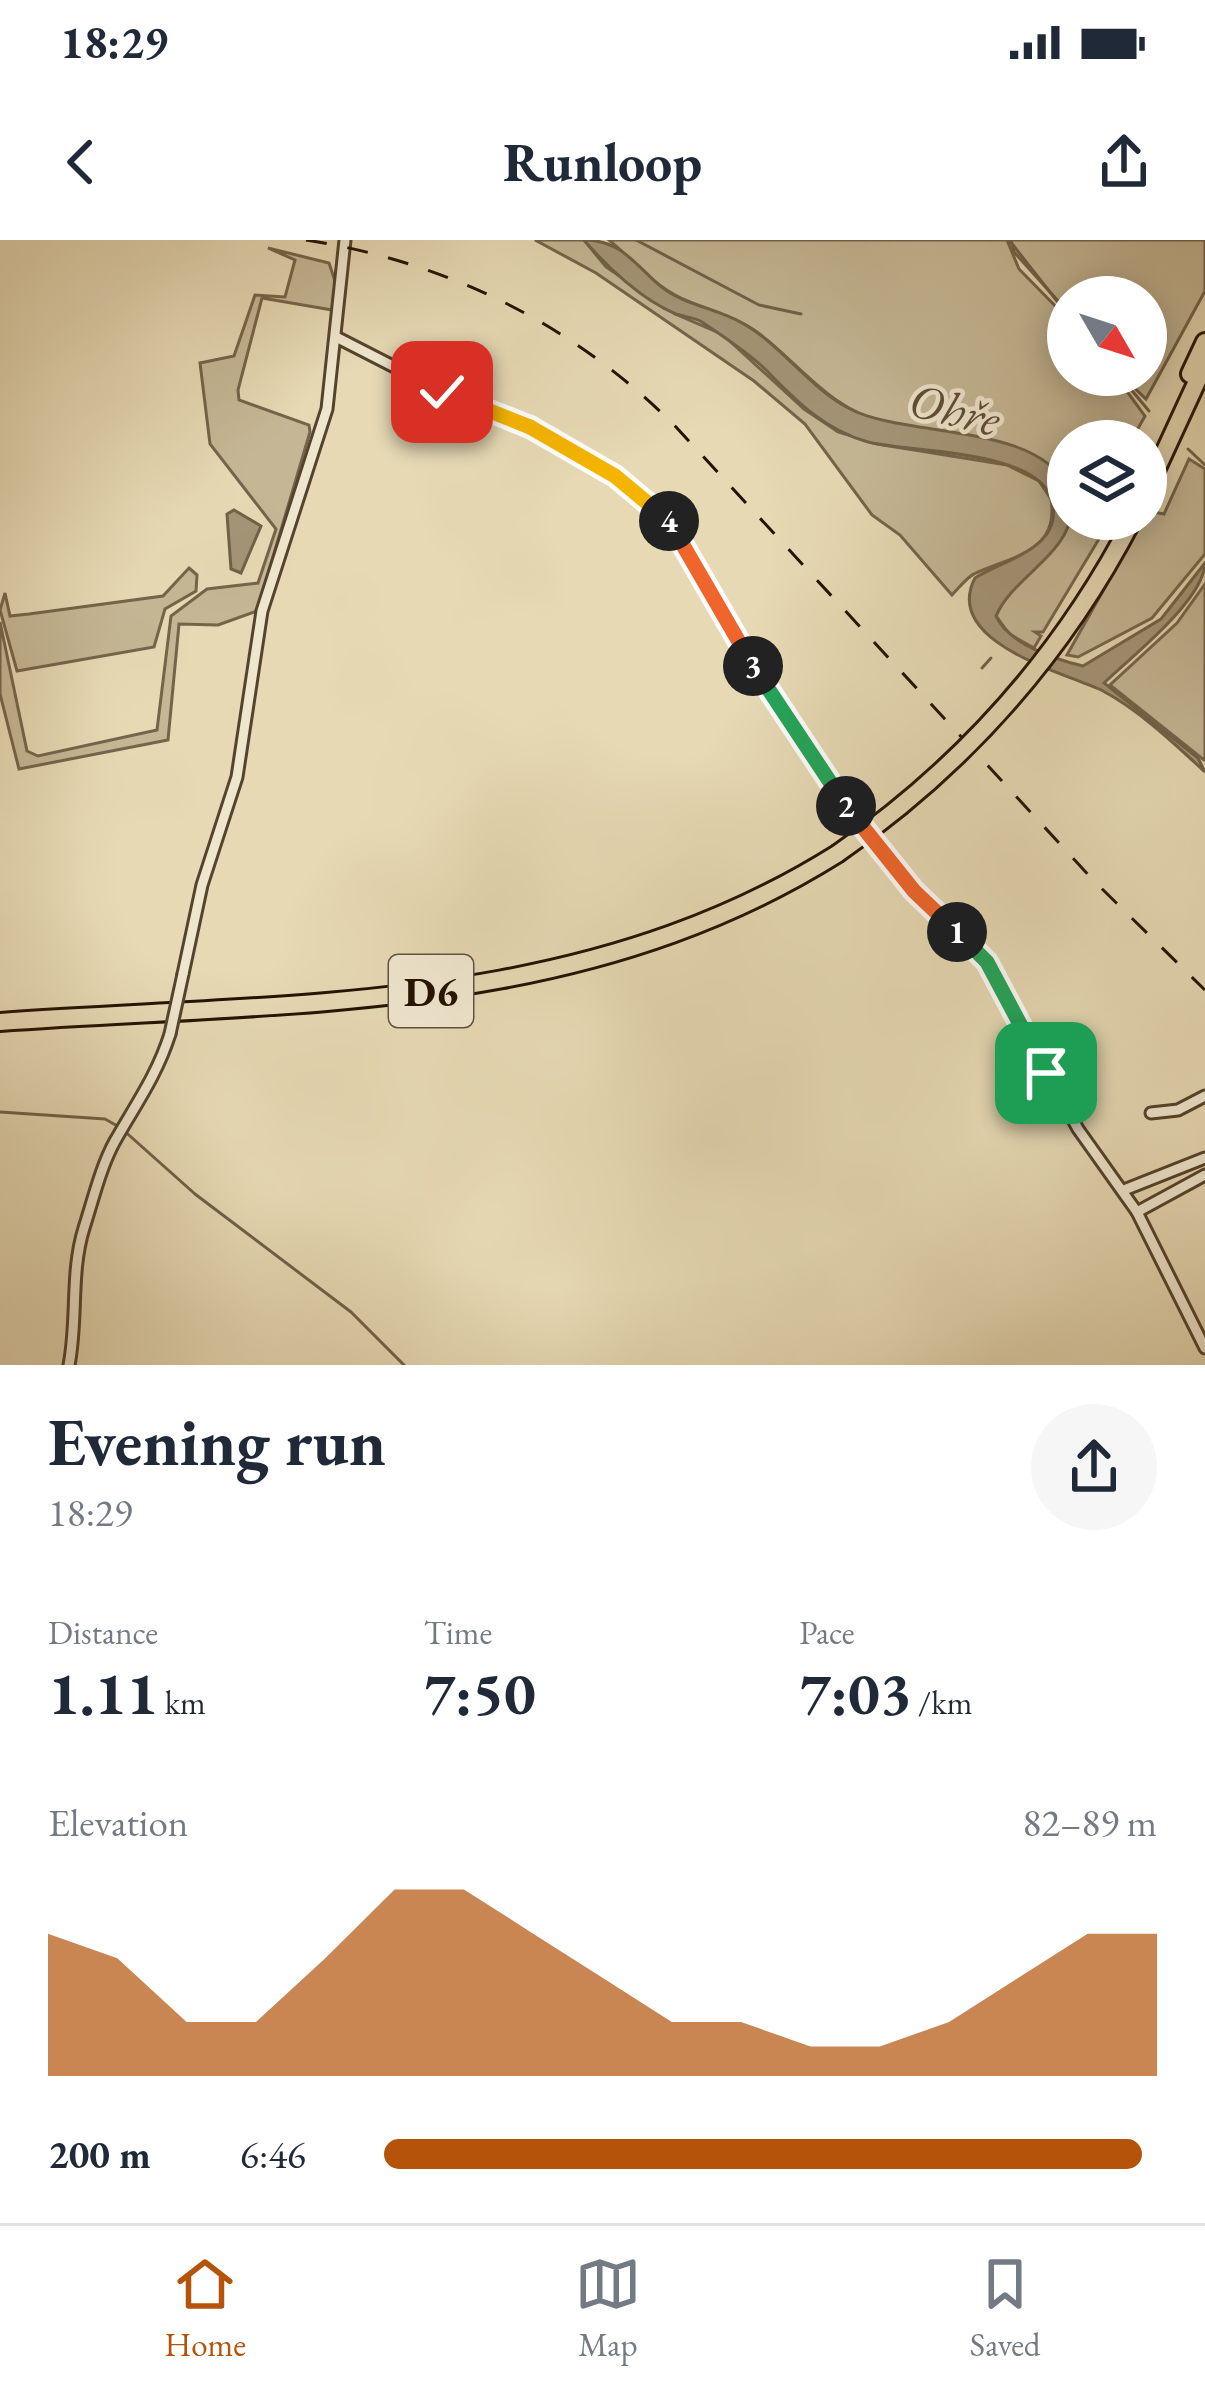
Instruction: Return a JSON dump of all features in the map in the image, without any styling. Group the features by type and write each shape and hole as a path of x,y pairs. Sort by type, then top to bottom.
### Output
{"highway":[{"path":"1167,424 1205,342"},
{"path":"1167,446 1205,364"},
{"name":"D6","path":"0,1012 409,983 552,964 693,919 833,851 918,781 1004,695 1064,618 1110,540"},
{"name":"D6","path":"0,1022 513,981 680,935 760,899 936,778 1014,699 1072,624 1121,540"}],"street":[{"path":"69,1365 77,1327 75,1267 85,1226 112,1144 159,1068 202,885 237,776 262,611 320,432 336,338 345,240"},
{"path":"336,338 459,400 544,433 633,488 666,516 695,558 742,651 837,794 914,891 987,962 1078,1129 1137,1212 1205,1348"},
{"path":"1150,1113 1178,1110 1205,1096"},
{"path":"1178,1110 1188,1122"},
{"path":"1124,1190 1205,1158"},
{"path":"1137,1212 1205,1175"}],"shaded area":[{"path":"535,240 584,240 606,267 675,314 722,334 804,409 838,432 877,444 1007,465 1039,481 1047,493 1047,533 1029,551 971,576 952,595 900,535 872,515 805,424 754,381 596,273"},
{"path":"584,240 617,248 668,292 756,332 850,409 1030,452 1047,464 1047,492 1024,471 999,462 868,442 838,430 726,338 699,320 663,308 614,272"},
{"path":"609,240 1007,240 1019,269 1047,298 1047,396 1130,396 1145,416 1143,420 1047,420 1047,468 1030,456 985,439 865,416 816,384 757,332 671,293"},
{"path":"1011,240 1205,240 1205,291 1167,361 1167,276 1047,276 1047,289 1014,252"},
{"path":"268,248 329,263 336,284 332,310 262,298 238,390 239,400 309,425 310,432 257,611 218,625 179,624 168,740 19,769 0,694 0,622 27,751 38,756 157,730 171,616 207,589 258,583 276,529 210,444 200,363 234,356 255,295 285,297 295,260"},
{"path":"1189,459 1205,469 1205,554 1152,618 1078,657 1067,655 1132,540 1167,540 1167,507"},
{"path":"234,510 261,526 241,573 231,569 227,514"},
{"path":"1047,533 1047,540 1060,540 996,616 1011,635 1034,649 1083,666 1161,619 1205,563 1193,594 1180,610 1104,683 1198,758 1205,772 1117,699 1014,652 976,621 969,601 975,578"},
{"path":"1058,540 1098,540 1043,632 1035,632 1041,636 1034,648 1009,634 996,616 1012,591"},
{"path":"189,568 197,575 196,591 165,609 154,647 17,671 0,610 5,593 10,616 163,596"},
{"path":"1205,584 1204,760 1110,685 1177,623"}],"waterway":[{"path":"636,240 759,305 801,314"},
{"path":"1009,240 1047,288"},
{"path":"1136,396 1149,411"},
{"path":"1188,449 1205,465"},
{"path":"982,668 991,658"},
{"path":"0,1112 105,1119 121,1128 195,1194 351,1312 404,1365"}],"railway":[{"path":"306,240 359,250 459,282 552,329 637,391 676,427 1094,881 1205,990"}],"route":[{"path":"442,392 544,433 633,488 666,516 695,558 742,651 837,794 914,891 987,962 1046,1073"}],"water label":[{"name":"Ohře","path":"955,409"}]}
